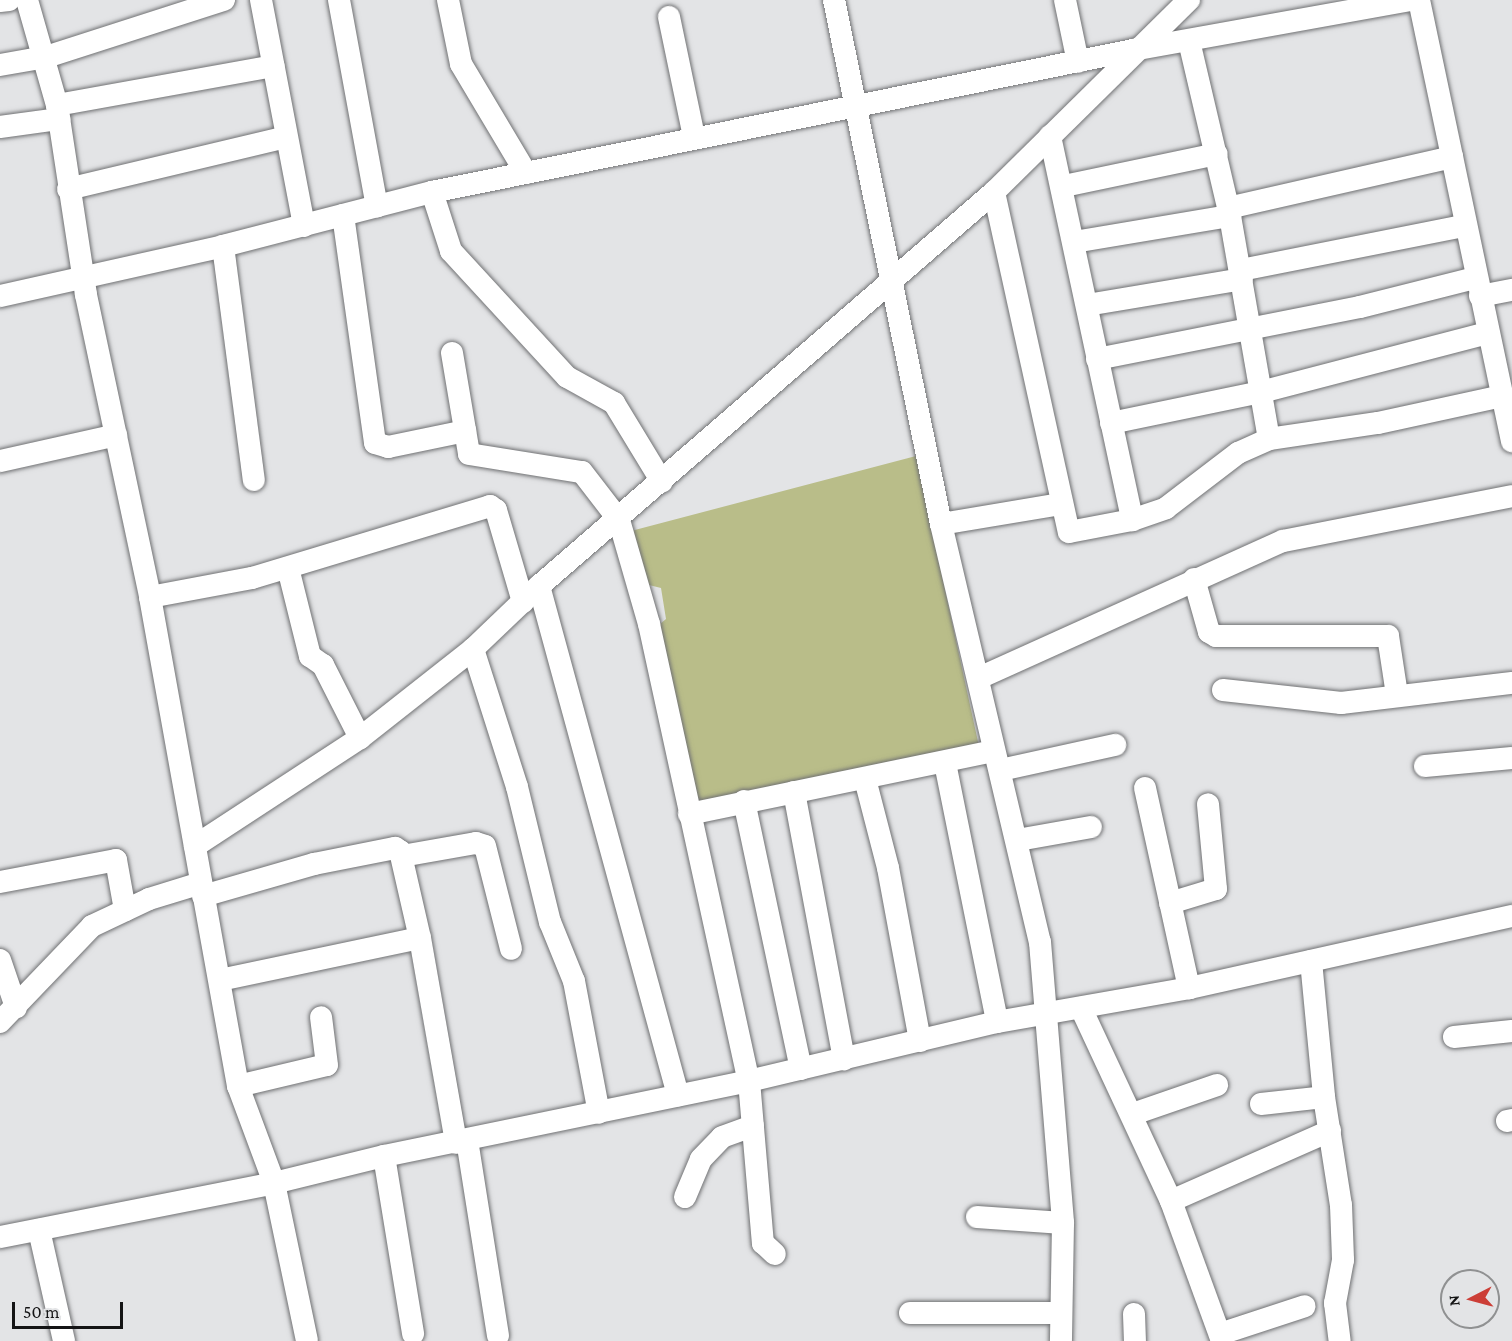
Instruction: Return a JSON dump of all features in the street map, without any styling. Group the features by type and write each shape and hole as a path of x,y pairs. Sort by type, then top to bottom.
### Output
{"street":[{"path":"0,1 9,0"},
{"path":"27,0 46,57 58,112 83,275 150,597 238,1086 274,1183 307,1341"},
{"path":"0,65 46,57 224,0"},
{"path":"261,0 304,225"},
{"path":"339,0 377,207"},
{"path":"448,0 461,64 526,173"},
{"path":"834,0 893,277 942,524 997,761 1018,840 1040,942 1048,1015 1063,1223 1061,1341"},
{"path":"1065,0 1078,62"},
{"path":"195,846 360,738 473,649 539,586 619,520 893,277 994,192 1189,0"},
{"path":"0,296 83,275 223,246 432,192 694,137 856,107 1138,49 1410,0"},
{"path":"1419,0 1464,226 1478,287 1497,346 1512,441"},
{"path":"669,17 694,137"},
{"path":"1189,41 1229,212 1269,439"},
{"path":"0,127 58,112 274,66"},
{"path":"1050,136 1064,186 1097,359 1132,520"},
{"path":"68,189 286,137"},
{"path":"1064,186 1216,154"},
{"path":"1074,242 1229,212 1452,157"},
{"path":"432,192 451,251 567,377 614,403 662,482"},
{"path":"994,192 1018,288 1061,504 1069,532 1132,520 1166,508 1238,453 1269,439 1507,408"},
{"path":"343,216 375,443 388,447 465,431"},
{"path":"1087,305 1464,226"},
{"path":"223,246 254,480"},
{"path":"1097,359 1478,287 1512,290"},
{"path":"1111,423 1497,346"},
{"path":"452,353 469,454 475,457 586,474 619,520 649,624 749,1081 763,1243 775,1254"},
{"path":"0,461 116,435"},
{"path":"979,678 1194,579 1283,541 1512,496"},
{"path":"942,524 1061,504"},
{"path":"150,597 288,568 490,506 496,510 523,602"},
{"path":"288,568 310,656 323,666 360,738"},
{"path":"1194,579 1209,632 1215,636 1388,636 1397,695"},
{"path":"539,586 678,1095"},
{"path":"473,649 517,787 550,922 574,981 599,1113"},
{"path":"1223,690 1341,703 1512,683"},
{"path":"689,814 744,801 945,763 997,761 1115,745"},
{"path":"1425,766 1512,758"},
{"path":"945,763 997,1022"},
{"path":"865,779 888,868 920,1041"},
{"path":"1145,788 1189,988"},
{"path":"794,792 844,1059"},
{"path":"744,801 801,1069"},
{"path":"1170,903 1216,889 1208,804"},
{"path":"1018,840 1091,827"},
{"path":"402,856 476,843 485,846 493,864 511,948"},
{"path":"8,1015 92,926 125,910 202,889 394,848 402,856 420,938 498,1336"},
{"path":"0,882 116,861 125,910"},
{"path":"0,1237 274,1183 384,1156 749,1081 997,1022 1048,1015 1189,988 1512,916"},
{"path":"220,980 420,938"},
{"path":"0,960 8,1015"},
{"path":"1311,961 1324,1097 1341,1205 1343,1260 1335,1303 1340,1341"},
{"path":"1081,1008 1133,1114 1171,1202 1221,1338 1305,1306"},
{"path":"238,1086 327,1065 321,1017"},
{"path":"1454,1037 1512,1031"},
{"path":"1133,1114 1217,1085"},
{"path":"1261,1104 1324,1097"},
{"path":"685,1197 700,1159 722,1137 753,1126"},
{"path":"1171,1202 1330,1131"},
{"path":"384,1156 413,1334"},
{"path":"977,1217 1063,1223"},
{"path":"39,1230 64,1341"},
{"path":"910,1313 1061,1313"},
{"path":"1134,1314 1136,1341"}],"green space":[{"path":"916,456 980,751 692,808 654,629 666,619 661,588 641,583 631,531"}]}
